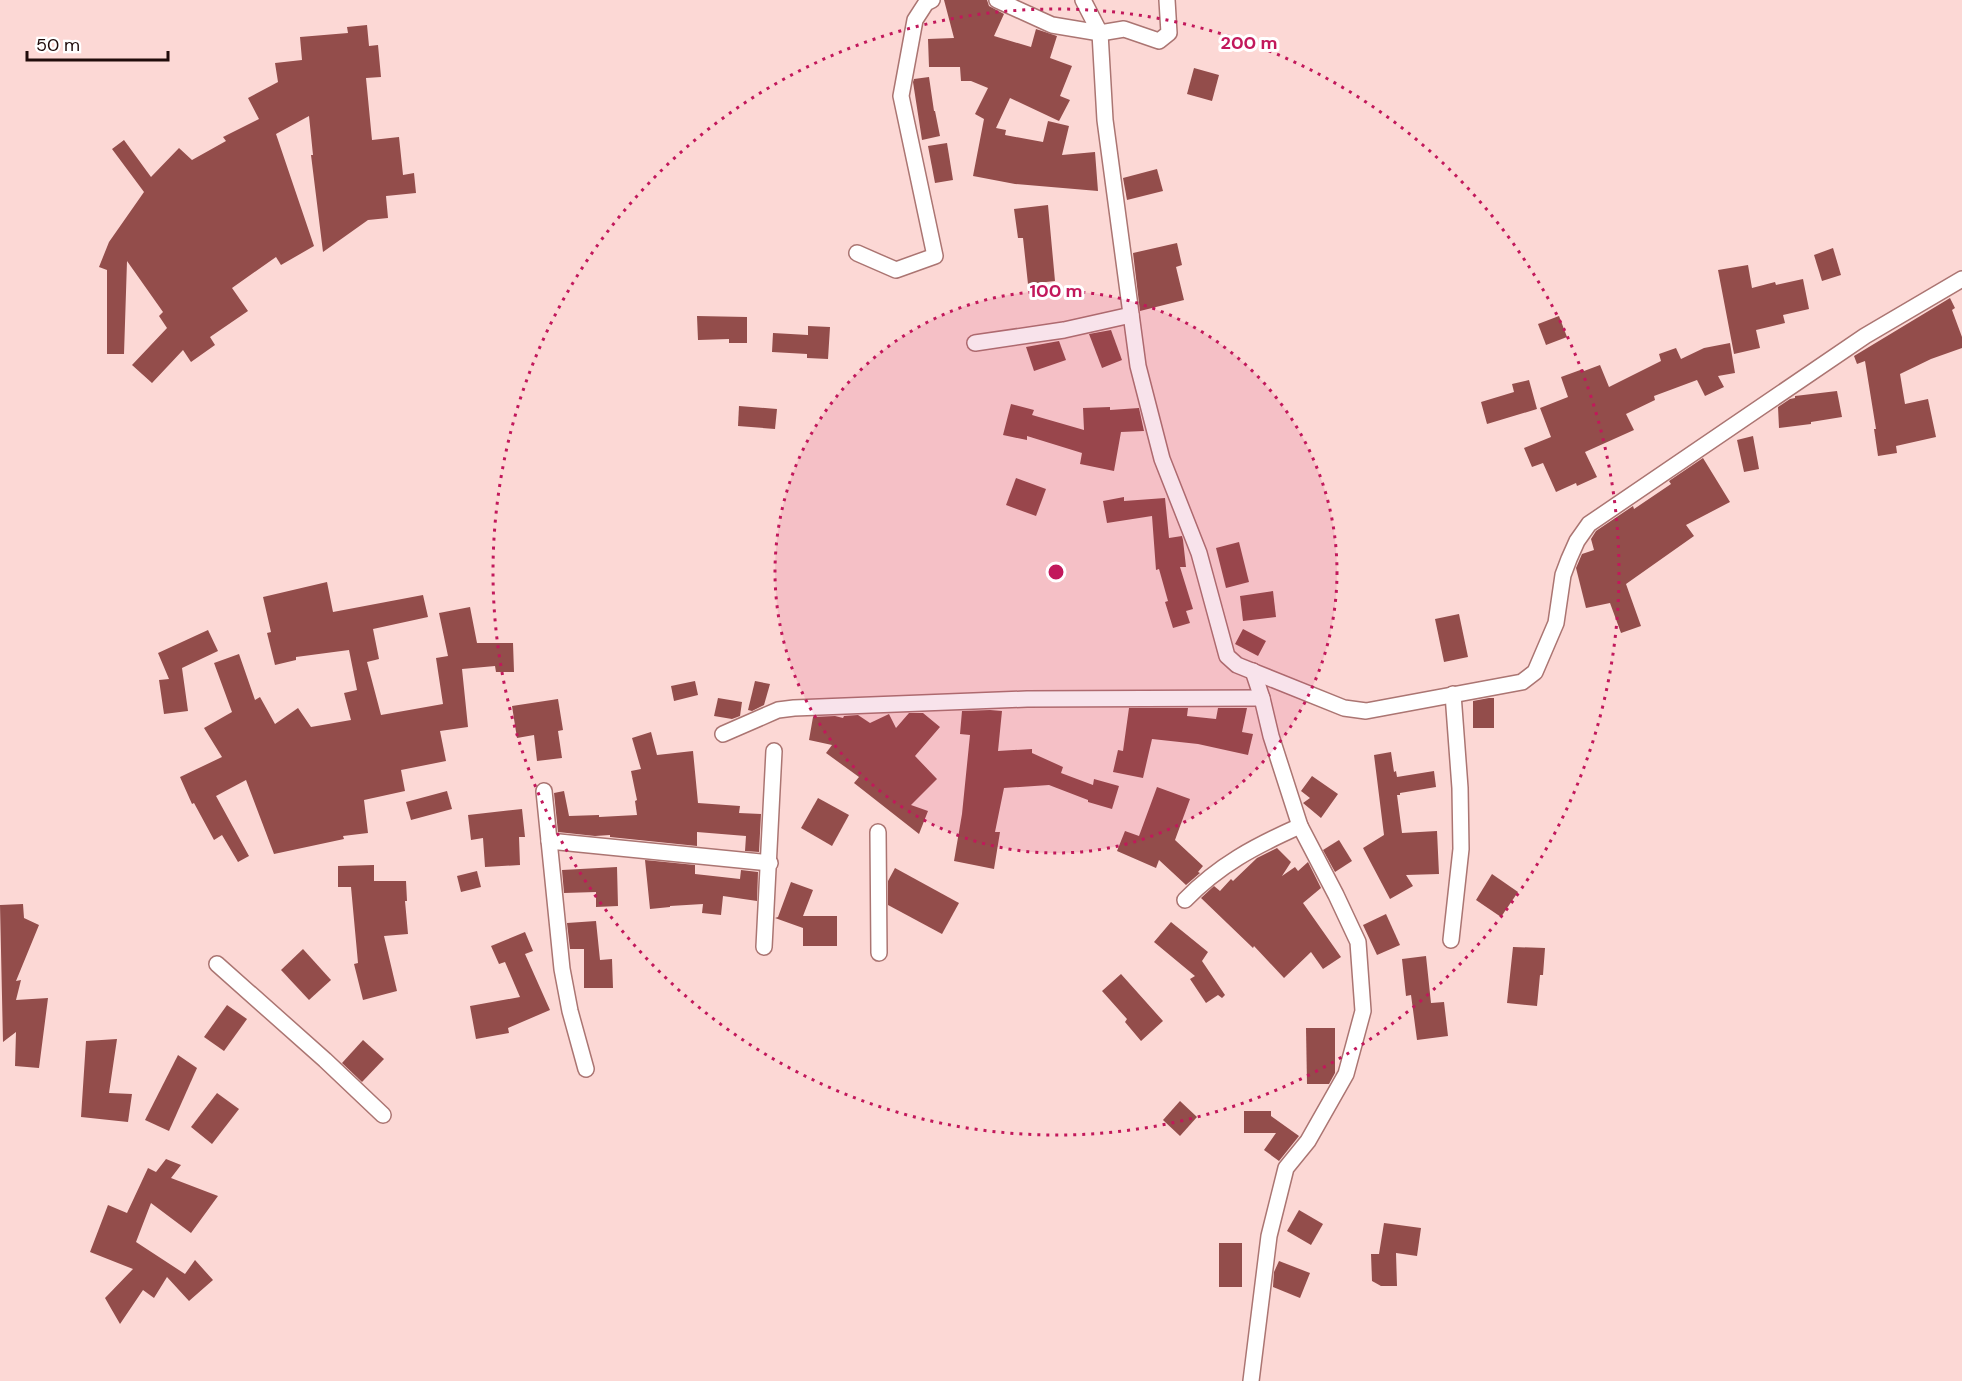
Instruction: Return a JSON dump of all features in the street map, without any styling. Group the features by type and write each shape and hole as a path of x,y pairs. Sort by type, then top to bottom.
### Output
{"street":[{"path":"857,253 896,270 935,256 901,96 915,20 926,3 932,0"},
{"path":"997,0 1052,25 1100,33 1124,29 1159,41 1169,33 1167,0"},
{"path":"1083,0 1100,33 1105,120 1138,366 1161,459 1199,554 1227,656 1237,665 1344,708 1366,711 1522,682 1535,672 1557,623 1563,575 1577,541 1589,524 1865,336 1962,279"},
{"path":"975,343 1064,330 1131,315"},
{"path":"1251,1381 1269,1236 1286,1168 1308,1141 1346,1074 1363,1011 1358,942 1300,826 1270,736 1262,698 1253,671"},
{"path":"1451,940 1461,849 1460,788 1453,694"},
{"path":"723,734 778,710 794,708 1027,699 1262,698"},
{"path":"764,947 774,751"},
{"path":"544,791 562,969 570,1011 586,1069"},
{"path":"1185,900 1203,881 1232,860 1300,826"},
{"path":"878,832 879,953"},
{"path":"549,841 770,863"},
{"path":"217,964 383,1115"}],"building":[{"path":"944,0 987,0 989,6 1004,14 994,36 1031,47 1036,29 1057,36 1050,58 1072,66 1060,96 1070,100 1059,121 1010,98 996,128 1006,130 1005,135 1043,142 1048,121 1069,126 1062,155 1095,152 1098,191 1015,184 973,176 984,119 975,114 988,88 971,81 961,81 960,67 929,67 928,39 954,38"},
{"path":"367,25 369,46 378,45 381,77 366,78 372,140 399,137 403,175 414,173 416,193 386,196 388,218 368,220 323,252 311,155 313,155 309,116 276,134 314,246 281,265 276,257 232,288 248,311 210,337 215,345 191,362 183,350 152,383 132,365 167,328 159,316 163,312 127,261 124,354 107,354 107,270 99,267 109,242 144,192 112,149 124,140 151,177 179,148 192,160 226,141 223,137 259,119 248,98 278,82 275,63 302,60 300,37 348,33 347,27"},
{"path":"1194,68 1219,75 1212,101 1187,94"},
{"path":"929,77 940,136 922,140 913,82 914,79"},
{"path":"947,143 953,180 935,183 928,146"},
{"path":"1157,169 1163,191 1127,200 1123,178"},
{"path":"1048,205 1055,281 1028,284 1023,238 1018,238 1014,209"},
{"path":"1177,243 1182,265 1176,267 1184,300 1140,311 1133,253"},
{"path":"1833,248 1841,275 1822,281 1814,255"},
{"path":"1748,265 1752,288 1775,282 1776,285 1803,279 1809,309 1783,315 1785,323 1756,330 1760,348 1734,354 1718,270"},
{"path":"1950,298 1955,308 1952,310 1962,337 1962,348 1931,359 1900,374 1905,404 1928,399 1936,437 1896,446 1897,453 1878,456 1865,361 1857,364 1854,356"},
{"path":"697,316 747,317 747,343 729,343 729,339 698,340"},
{"path":"1559,316 1567,337 1546,345 1538,324"},
{"path":"808,326 830,327 828,359 807,358 807,354 772,352 773,333 808,335"},
{"path":"1111,330 1122,360 1102,368 1089,334"},
{"path":"1059,341 1066,360 1034,371 1026,347"},
{"path":"1730,343 1735,373 1718,376 1724,387 1705,396 1697,380 1654,396 1655,400 1626,414 1634,430 1585,452 1597,477 1556,492 1543,463 1532,467 1524,448 1551,437 1540,408 1568,397 1561,377 1600,365 1609,387 1661,361 1659,354 1676,348 1681,359 1704,348"},
{"path":"1529,380 1537,409 1487,424 1481,402 1514,392 1512,384"},
{"path":"1837,391 1842,417 1779,428 1778,407 1790,399 1795,396"},
{"path":"1011,404 1034,410 1032,415 1084,430 1083,408 1110,407 1110,410 1139,408 1144,431 1121,432 1114,471 1080,464 1082,453 1027,436 1027,440 1003,435"},
{"path":"739,406 777,409 775,429 738,426"},
{"path":"1753,436 1759,469 1744,472 1737,440"},
{"path":"1703,458 1730,502 1686,525 1694,536 1626,584 1641,626 1621,633 1610,603 1586,608 1576,568 1582,554 1594,550 1591,539 1596,531 1671,484 1669,481"},
{"path":"1016,478 1046,489 1036,516 1006,505"},
{"path":"1124,497 1124,501 1165,498 1169,538 1182,536 1183,540 1186,567 1180,567 1193,609 1186,611 1190,623 1173,628 1159,569 1156,570 1152,516 1107,523 1103,501"},
{"path":"1239,542 1249,582 1226,588 1216,548"},
{"path":"327,582 333,612 423,595 428,617 373,629 379,659 367,662 381,715 443,704 436,658 448,656 439,613 470,607 477,643 513,643 514,672 496,672 495,666 462,669 468,727 440,731 446,761 401,770 405,791 364,800 368,833 343,836 344,839 274,854 246,780 216,796 249,856 238,862 222,835 214,840 194,803 192,804 180,777 222,757 204,728 232,712 214,663 239,654 255,700 260,697 275,724 298,708 311,727 351,720 344,693 357,690 349,650 296,657 296,660 275,665 267,633 271,632 263,597"},
{"path":"1273,591 1276,617 1243,621 1240,596"},
{"path":"1459,614 1468,657 1444,662 1435,619"},
{"path":"1243,629 1266,641 1258,656 1235,644"},
{"path":"208,630 218,651 182,668 188,711 164,714 159,680 169,679 158,653"},
{"path":"695,681 698,695 674,701 671,686"},
{"path":"755,681 770,684 764,705 752,711 748,710"},
{"path":"718,698 742,702 740,716 732,719 714,716"},
{"path":"1494,698 1494,728 1473,728 1473,701"},
{"path":"558,699 563,730 558,731 562,758 537,761 534,735 517,738 512,706"},
{"path":"1129,708 1188,708 1187,716 1216,719 1218,708 1247,708 1242,732 1253,734 1248,755 1198,744 1152,739 1143,778 1113,772 1118,750 1123,751"},
{"path":"962,711 1002,711 998,751 1032,749 1032,753 1063,767 1061,773 1093,785 1094,779 1119,786 1112,809 1088,802 1088,800 1049,785 1004,788 995,832 1000,832 994,869 954,861 962,814 970,735 960,734"},
{"path":"909,713 923,713 940,727 915,756 937,779 911,805 928,811 919,834 854,783 859,777 826,753 832,745 809,740 813,717 843,718 858,715 870,723 889,714 896,728"},
{"path":"651,732 657,755 693,751 698,803 740,806 739,813 761,814 759,852 745,851 746,836 697,832 697,846 610,837 610,835 595,836 558,832 554,793 564,791 569,816 637,815 635,801 637,800 631,771 641,769 632,738"},
{"path":"1391,752 1397,777 1434,771 1436,787 1397,795 1402,833 1437,831 1439,874 1406,875 1413,886 1390,899 1363,848 1384,835 1374,755"},
{"path":"1312,776 1338,794 1321,818 1303,803 1310,798 1301,791"},
{"path":"1157,787 1190,799 1175,840 1203,866 1198,872 1200,873 1186,885 1159,860 1156,868 1117,851 1125,831 1139,836"},
{"path":"447,791 452,809 411,820 406,802"},
{"path":"818,798 849,815 832,846 801,828"},
{"path":"522,809 525,837 519,837 520,865 485,867 483,838 471,840 468,815"},
{"path":"1339,840 1352,861 1335,872 1323,850"},
{"path":"1277,848 1291,862 1282,876 1295,867 1298,871 1308,862 1321,888 1303,903 1341,957 1323,969 1311,952 1284,978 1254,946 1253,948 1201,898 1214,886 1220,891 1257,858"},
{"path":"645,860 695,865 695,874 740,879 741,870 758,872 757,901 723,896 721,915 702,913 703,904 650,909"},
{"path":"374,865 374,881 406,881 408,934 384,936 397,991 363,1000 354,964 358,963 351,887 338,887 338,866"},
{"path":"617,867 618,906 596,907 596,892 564,893 562,870"},
{"path":"895,868 959,903 942,934 888,905 888,881"},
{"path":"477,871 481,887 461,892 457,876"},
{"path":"1492,874 1518,892 1501,917 1476,900"},
{"path":"791,882 813,890 803,916 837,916 837,946 803,946 803,928 775,918 778,917"},
{"path":"23,904 24,918 39,925 16,981 21,980 16,1000 48,998 39,1068 15,1066 16,1032 3,1042 0,905"},
{"path":"1386,914 1400,945 1377,955 1363,925"},
{"path":"596,921 600,960 612,959 613,988 584,988 584,949 570,949 567,923"},
{"path":"1171,922 1208,952 1202,961 1225,995 1222,998 1218,995 1206,1003 1190,979 1195,976 1154,942"},
{"path":"525,932 533,951 525,954 550,1010 508,1028 509,1033 476,1039 470,1006 520,997 505,962 499,964 491,946"},
{"path":"1513,947 1545,948 1537,1006 1507,1003"},
{"path":"303,949 331,980 309,1000 281,970"},
{"path":"1426,956 1431,1003 1444,1002 1448,1036 1417,1040 1411,995 1406,996 1402,959"},
{"path":"1121,974 1163,1021 1141,1041 1125,1022 1127,1019 1102,991"},
{"path":"227,1005 247,1019 224,1051 204,1037"},
{"path":"1306,1028 1335,1028 1335,1073 1329,1084 1307,1084"},
{"path":"117,1039 109,1093 132,1094 128,1122 81,1117 86,1041"},
{"path":"363,1040 384,1059 362,1082 342,1063"},
{"path":"178,1055 197,1068 169,1131 145,1120"},
{"path":"217,1093 239,1109 212,1144 191,1127"},
{"path":"1180,1101 1197,1117 1180,1136 1163,1120"},
{"path":"1244,1111 1271,1111 1271,1116 1299,1136 1279,1161 1264,1150 1276,1133 1244,1133"},
{"path":"166,1159 181,1165 171,1178 218,1196 191,1233 151,1203 136,1242 185,1274 195,1260 213,1280 189,1301 167,1277 154,1298 143,1290 120,1324 105,1298 133,1269 90,1252 108,1205 127,1213 148,1168 156,1172"},
{"path":"1299,1210 1323,1224 1311,1245 1287,1231"},
{"path":"1384,1223 1421,1228 1417,1256 1396,1253 1397,1286 1381,1286 1372,1281 1371,1254 1379,1254"},
{"path":"1219,1243 1242,1243 1242,1287 1219,1287"},
{"path":"1279,1261 1310,1273 1300,1298 1273,1287 1274,1272"}]}
